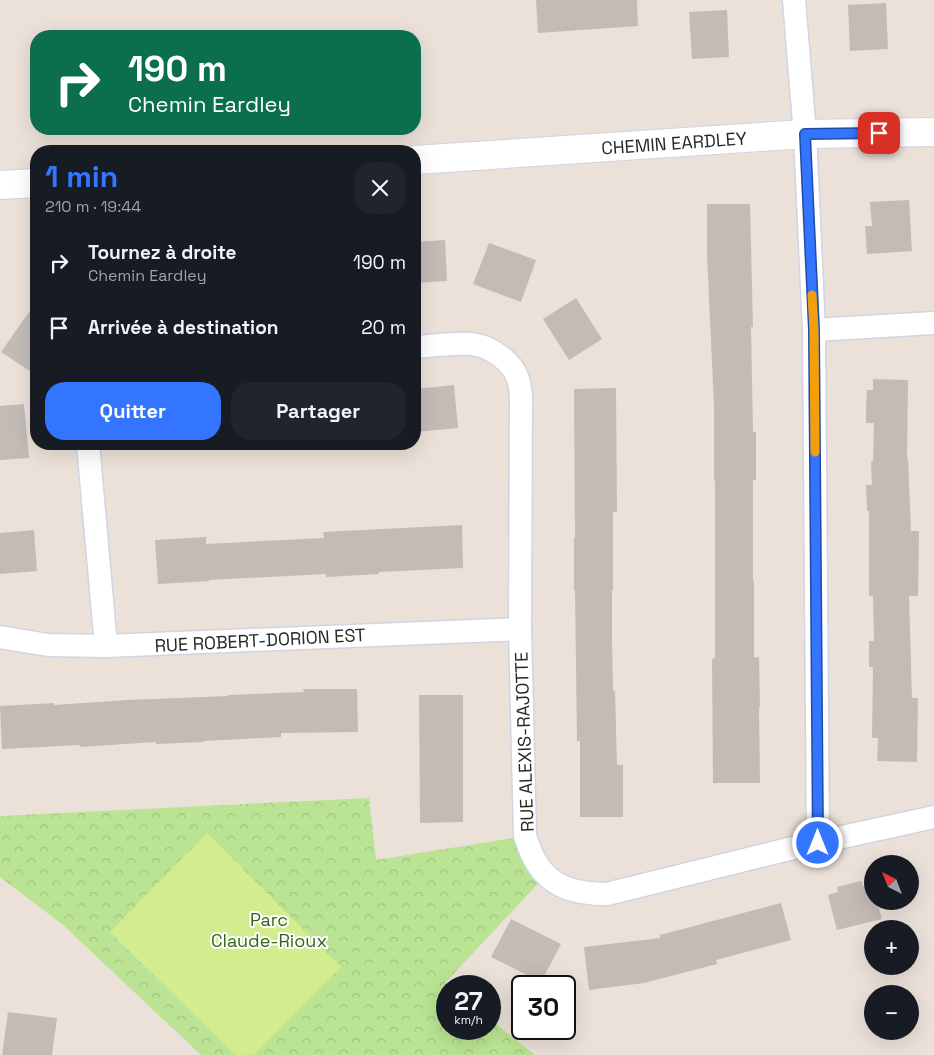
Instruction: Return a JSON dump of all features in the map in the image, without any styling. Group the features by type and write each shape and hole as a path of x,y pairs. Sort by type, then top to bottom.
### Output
{"main road":[{"name":"CHEMIN EARDLEY","path":"421,160 805,134 934,132"},
{"path":"0,185 30,183"}],"street":[{"path":"794,0 805,134 814,330 818,843"},
{"path":"814,330 934,323"},
{"name":"RUE ALEXIS-RAJOTTE","path":"421,347 471,344 486,348 501,357 512,367 518,379 521,394 520,629 525,836 536,862 546,875 558,884 573,891 607,894 798,847 934,817"},
{"path":"89,450 106,646"},
{"name":"RUE ROBERT-DORION EST","path":"0,637 48,645 106,646 520,629"}],"green space":[{"name":"Parc Claude-Rioux","path":"369,798 376,860 525,836 546,875 452,975 436,975 436,1040 501,1040 501,1028 511,1036 511,1040 516,1040 535,1055 201,1055 63,925 0,877 0,816"},
{"path":"207,833 341,967 254,1055 235,1055 110,932"}],"building":[{"path":"536,0 637,0 638,26 538,33"},
{"path":"886,3 888,49 850,51 848,5"},
{"path":"727,10 729,57 692,59 689,12"},
{"path":"909,200 912,251 867,254 865,226 872,226 870,202"},
{"path":"707,204 750,204 753,432 756,432 756,480 753,480 754,658 759,657 760,783 713,783 712,659 715,658 715,481"},
{"path":"445,240 447,281 421,283 421,242"},
{"path":"489,243 536,260 521,302 473,284"},
{"path":"576,298 602,339 569,360 543,319"},
{"path":"30,311 30,371 1,352"},
{"path":"873,379 908,380 907,459 911,531 919,531 918,596 909,596 912,698 918,698 917,762 877,761 878,738 872,738 873,667 869,667 869,641 874,641 873,596 869,596 869,511 867,511 866,485 872,485 871,461 873,461 874,423 866,423 866,407 867,390 873,390"},
{"path":"454,385 458,428 421,431 421,388"},
{"path":"616,388 617,512 613,512 612,640 617,765 623,765 623,817 580,817 580,741 577,741 574,590 574,389"},
{"path":"24,404 29,458 0,460 0,406"},
{"path":"462,525 463,568 379,572 379,574 326,577 326,574 158,584 155,540 206,537 206,544 324,538 323,532"},
{"path":"34,530 37,571 0,574 0,533"},
{"path":"303,689 357,689 358,732 281,733 281,737 204,742 156,744 156,742 80,747 80,745 2,749 0,706 304,692"},
{"path":"419,695 463,695 463,822 420,823"},
{"path":"861,881 864,886 864,910 880,910 882,919 864,920 864,923 837,930 828,895 838,892 837,887"},
{"path":"781,903 791,940 716,960 717,964 644,983 589,990 584,947 660,938 660,935"},
{"path":"511,919 561,944 545,975 527,975 491,957"},
{"path":"8,1012 57,1018 52,1055 2,1055"}],"slow traffic":[{"path":"812,295 815,452"}],"route":[{"path":"818,843 814,330 805,134 879,133"}]}
